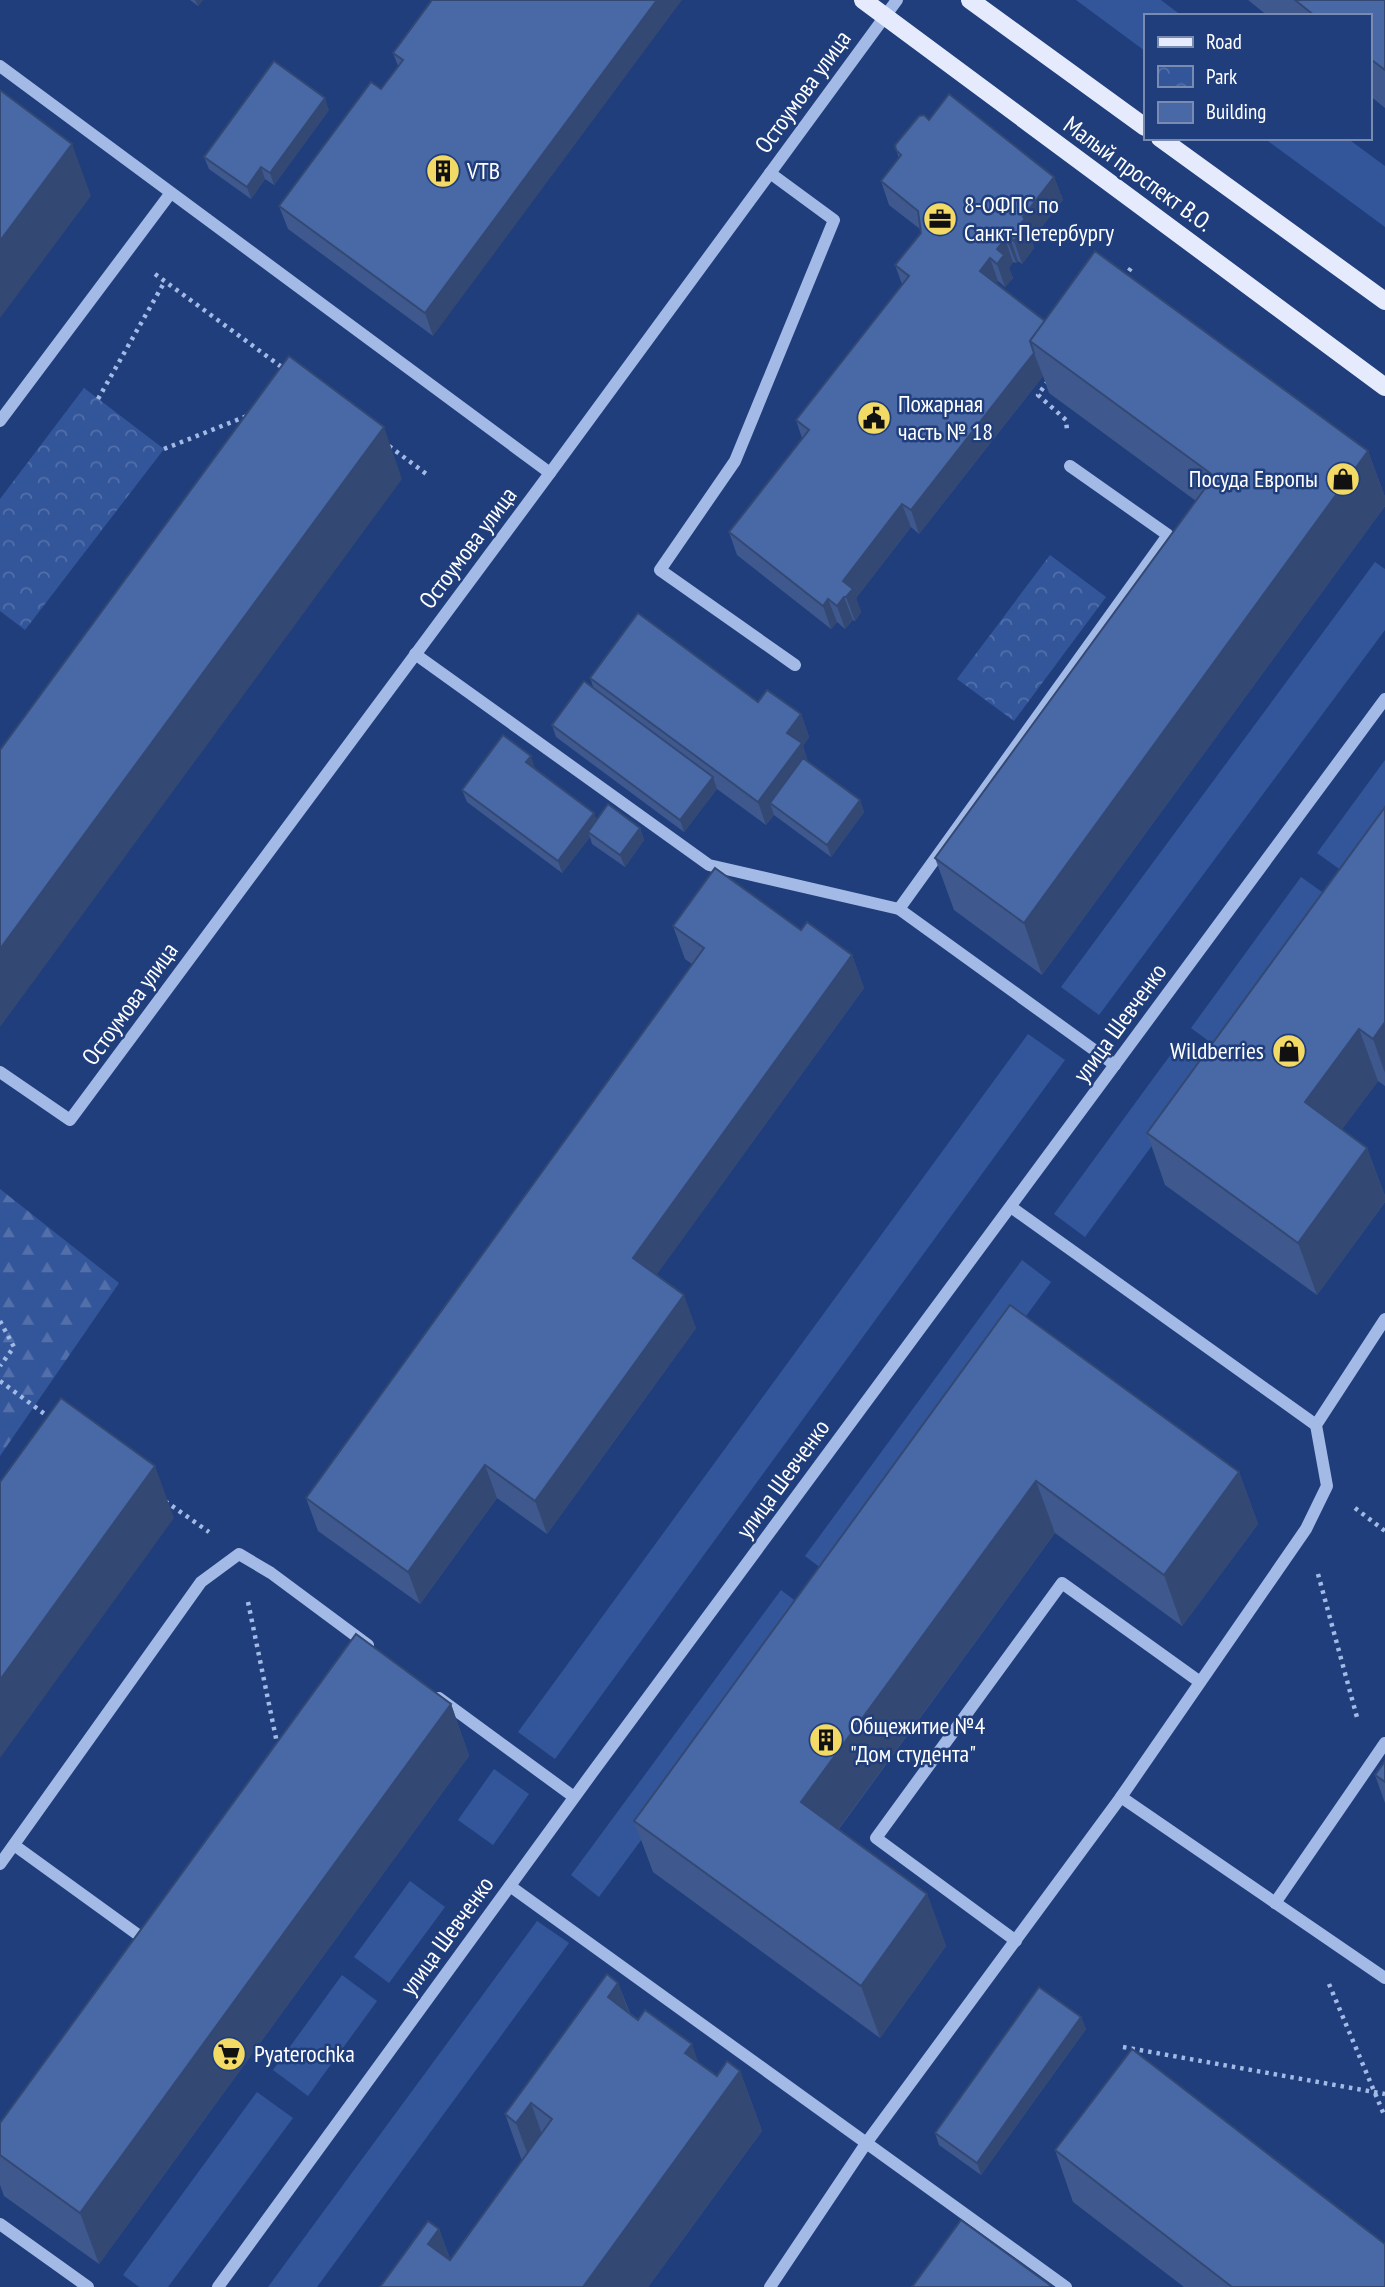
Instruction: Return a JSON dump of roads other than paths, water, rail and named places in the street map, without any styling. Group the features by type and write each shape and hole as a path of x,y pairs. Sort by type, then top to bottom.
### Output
{"main road":[{"name":"Малый проспект В.О.","path":"863,0 1385,387"},
{"name":"Малый проспект В.О.","path":"970,0 1144,126"},
{"name":"Малый проспект В.О.","path":"1163,140 1385,301"}],"street":[{"name":"Остоумова улица","path":"0,1072 70,1120 897,0"},
{"path":"0,66 550,473"},
{"path":"770,173 834,220 734,461 660,570 795,665"},
{"path":"0,421 170,194"},
{"path":"899,909 1168,535 1070,466"},
{"path":"415,654 709,865 899,909 1115,1065"},
{"name":"улица Шевченко","path":"218,2287 574,1797 1385,699"},
{"path":"1011,1208 1316,1424"},
{"path":"770,2287 867,2142 1121,1797 1306,1529 1327,1486 1316,1424 1385,1319"},
{"path":"0,1864 201,1581 239,1553 271,1573 379,1653"},
{"path":"1016,1941 876,1838 1062,1583 1200,1682"},
{"path":"433,1693 574,1797"},
{"path":"1275,1903 1385,1743"},
{"path":"1121,1797 1385,1979"},
{"path":"14,1844 148,1942"},
{"path":"510,1886 1066,2287"},
{"path":"0,2224 88,2287"}],"place":[{"name":"VTB","path":"443,171"},
{"name":"8-ОФПС по Санкт-Петербургу","path":"940,219"},
{"name":"Пожарная часть № 18","path":"874,418"},
{"name":"Посуда Европы","path":"1343,479"},
{"name":"Wildberries","path":"1289,1051"},
{"name":"Общежитие №4 \"Дом студента\"","path":"826,1740"},
{"name":"Pyaterochka","path":"229,2054"}]}
